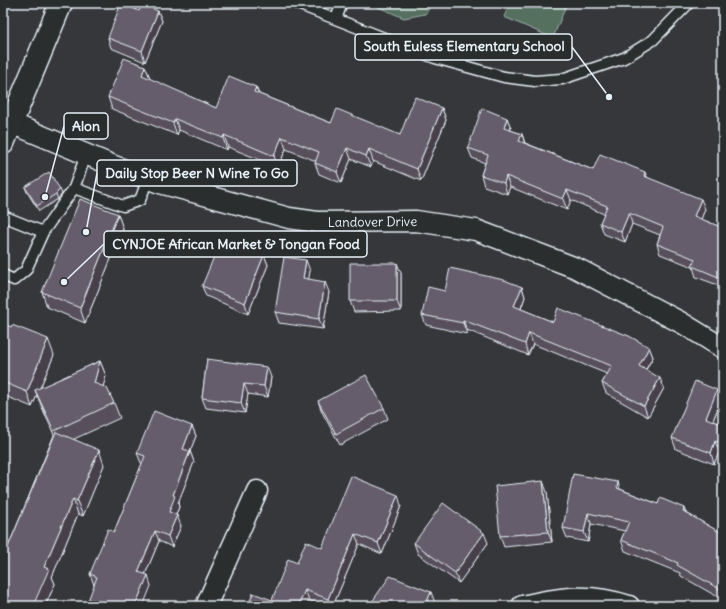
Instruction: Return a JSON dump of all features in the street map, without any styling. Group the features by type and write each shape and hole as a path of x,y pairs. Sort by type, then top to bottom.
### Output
{"street":[{"path":"3,143 61,3"},
{"name":"Landover Drive","path":"11,123 148,179 289,218 317,222 416,221 476,230 576,268 682,323 723,348"},
{"path":"206,606 257,491"},
{"path":"522,606 569,597 610,600 630,606"}],"lane":[{"path":"295,3 435,58 504,77 536,81 562,79 624,58 653,40 689,3"},
{"path":"336,19 342,3"},
{"path":"3,275 14,280 26,270 43,232 74,188 86,154"},
{"path":"74,188 123,206 140,200 148,179"},
{"path":"3,216 43,232"}],"green space":[{"path":"378,3 429,3 429,9 425,14 404,18 378,7"},
{"path":"510,3 567,3 553,38 504,17"}],"building":[{"path":"121,3 139,11 142,4 158,11 142,51 108,38"},
{"path":"124,58 145,66 142,75 216,108 229,76 256,87 254,92 331,123 337,109 400,135 415,97 442,108 417,169 369,149 366,156 347,148 337,172 315,163 319,152 282,137 274,156 224,135 223,138 175,119 173,123 108,97"},
{"path":"482,108 507,118 504,128 522,134 519,141 593,170 600,154 645,172 644,176 701,199 694,216 723,228 723,279 692,266 695,259 657,244 663,227 629,213 621,232 600,223 607,206 567,190 563,199 506,176 504,183 481,175 488,155 468,148"},
{"path":"49,172 60,189 56,194 37,206 25,187"},
{"path":"80,199 118,214 80,308 42,292"},
{"path":"222,237 264,255 245,303 202,286"},
{"path":"284,257 306,260 303,278 325,282 319,319 275,312"},
{"path":"350,263 397,263 397,301 350,301"},
{"path":"450,268 504,280 522,287 514,306 553,322 558,308 629,336 649,347 639,366 660,378 644,406 602,383 612,366 529,333 525,344 463,320 463,323 422,315 428,287 445,291"},
{"path":"3,323 48,339 27,392 3,382"},
{"path":"207,359 267,367 264,386 244,384 241,403 202,398"},
{"path":"100,361 94,383 107,388 114,403 54,431 35,390"},
{"path":"366,375 384,408 336,434 318,401"},
{"path":"695,381 717,390 706,418 723,425 723,444 715,441 711,453 672,438"},
{"path":"154,411 192,426 183,449 190,451 173,495 175,496 169,512 177,515 168,536 155,531 138,572 148,575 135,606 86,606 97,577 90,574 108,529 114,532 145,456 137,453"},
{"path":"56,432 99,450 77,501 73,499 44,567 49,569 33,606 8,606 3,604 3,559"},
{"path":"573,474 618,482 617,488 658,504 660,498 684,508 683,511 723,534 723,591 677,565 678,563 621,540 629,522 588,513 584,532 563,528"},
{"path":"351,476 398,495 378,543 355,534 328,599 305,590 298,606 248,606 253,593 272,600 288,559 297,563 306,541 322,548"},
{"path":"543,481 548,532 500,536 495,486"},
{"path":"443,503 484,533 455,573 414,543"},
{"path":"390,576 431,592 425,606 369,606"}],"place":[{"name":"South Euless Elementary School","path":"609,97"},
{"name":"Alon","path":"45,197"},
{"name":"Daily Stop Beer N Wine To Go","path":"86,232"},
{"name":"CYNJOE African Market & Tongan Food","path":"64,282"}]}
